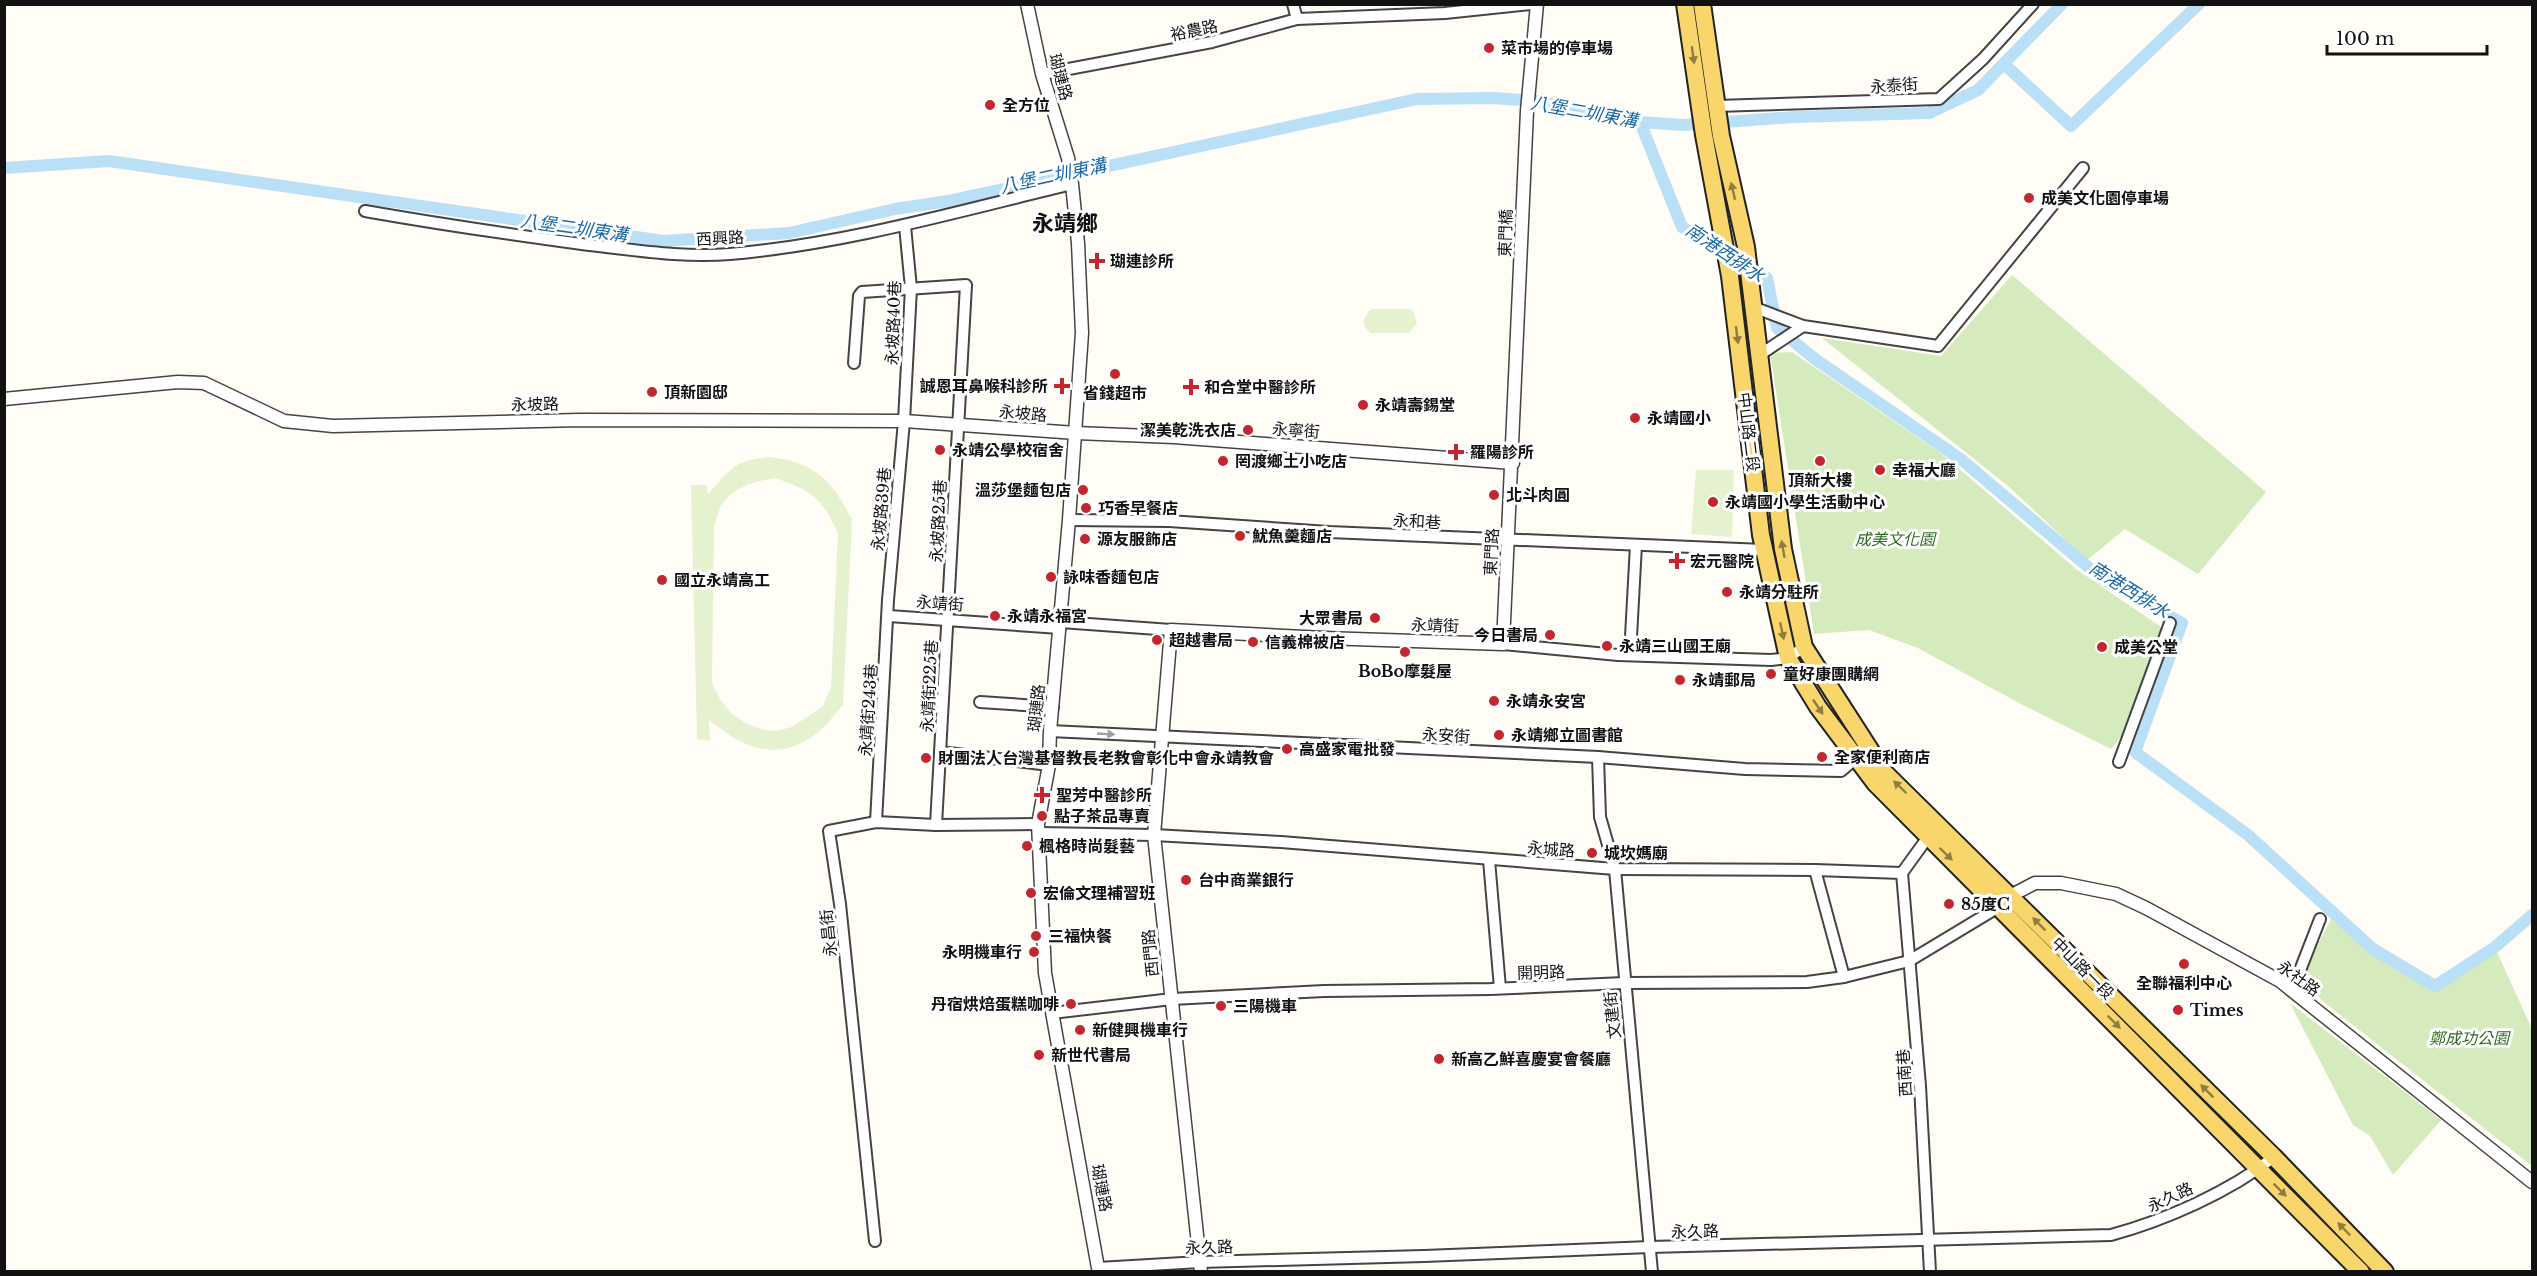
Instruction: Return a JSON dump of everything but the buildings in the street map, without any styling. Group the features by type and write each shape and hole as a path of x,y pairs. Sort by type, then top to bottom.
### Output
{"main road":[{"path":"1685,4 1708,106"},
{"path":"1702,4 1712,136"},
{"name":"中山路二段","path":"1712,136 1764,550 1788,657"},
{"name":"中山路二段","path":"1712,136 1746,247 1783,549 1804,647"},
{"name":"中山路一段","path":"1804,647 1862,754 1875,783 1928,837 2005,902 2274,1157 2385,1272"},
{"name":"中山路一段","path":"1788,657 1818,707 1862,754 1885,773 2259,1169 2361,1272"}],"street":[{"name":"瑚璉路","path":"1026,4 1042,74 1068,158 1078,243 1082,333 1076,433 1049,765 1039,829 1045,973 1098,1268"},
{"path":"1293,4 1297,19"},
{"name":"裕農路","path":"1042,74 1212,42 1297,19 1445,13 1531,4"},
{"name":"東門橋","path":"1513,463 1527,111 1537,4"},
{"name":"永泰街","path":"1708,106 1939,99 1983,59 2033,4"},
{"path":"1753,307 1803,326 1938,346 2083,168"},
{"name":"西興路","path":"364,211 490,232 636,252 729,254 905,226 1072,184"},
{"name":"永坡路40巷","path":"904,421 911,288 905,226"},
{"name":"永坡路25巷","path":"911,288 966,285 947,620"},
{"path":"854,363 859,296 862,292 911,288"},
{"path":"1758,357 1803,326"},
{"name":"永坡路","path":"4,399 177,382 204,383 284,421 333,426 580,420 904,421 1076,433"},
{"name":"永坡路39巷","path":"888,600 904,421"},
{"name":"永寧街","path":"1076,433 1174,437 1513,463"},
{"name":"東門路","path":"1503,644 1513,463"},
{"name":"永和巷","path":"1070,520 1169,521 1509,541 1764,550"},
{"path":"1630,655 1636,545"},
{"name":"永靖街243巷","path":"876,822 889,616 888,600"},
{"name":"永靖街","path":"889,616 1324,638 1503,644 1630,655 1751,660 1788,657 1804,647"},
{"name":"永靖街225巷","path":"936,825 947,620"},
{"path":"2119,762 2170,623"},
{"name":"西門路","path":"1171,630 1154,835 1201,1267"},
{"path":"980,702 1053,707"},
{"name":"永安街","path":"1050,731 1598,757 1746,770 1841,771 1862,754"},
{"path":"940,752 1049,765"},
{"name":"文建街","path":"1598,757 1600,817 1615,869 1652,1272"},
{"name":"永昌街","path":"875,1241 840,904 830,831 876,822 1154,835"},
{"name":"永城路","path":"1154,835 1281,842 1615,869 1902,873"},
{"path":"1902,873 1928,837"},
{"path":"1489,860 1500,988"},
{"path":"1815,870 1844,977"},
{"name":"西南巷","path":"1902,873 1920,1086 1930,1272"},
{"name":"永社路","path":"2005,902 2035,883 2061,883 2116,894 2146,908 2280,981 2532,1182"},
{"name":"開明路","path":"1052,1013 1172,999 1324,991 1807,982 1844,977 1910,961 2005,902"},
{"path":"2292,991 2320,919"},
{"name":"永久路","path":"1098,1268 1201,1267 1650,1247 2111,1235 2169,1216 2259,1169 2274,1157"}],"green space":[{"path":"2012,275 2266,492 2198,574 2125,529 2087,560 2008,486 1822,338 1941,356"},
{"path":"1373,309 1409,309 1413,311 1417,323 1409,333 1371,333 1363,321"},
{"name":"成美文化園","path":"1792,352 1942,454 2076,569 2161,627 2160,639 2122,735 2111,749 2019,703 1918,648 1869,630 1814,634 1770,353"},
{"path":"770,457 799,464 821,476 837,494 852,520 843,705 817,733 803,742 775,750 748,745 709,720 710,741 697,739 691,485 706,485 708,494 734,467 748,461","holes":["775,478 798,487 814,497 826,511 838,533 831,687 823,706 792,727 776,731 764,730 747,724 731,713 720,699 712,683 714,526 721,505 734,492 754,483"]},
{"name":"永靖國小學生活動中心","path":"1696,470 1734,470 1732,537 1691,534"},
{"name":"鄭成功公園","path":"2334,914 2373,949 2435,986 2496,950 2532,1029 2532,1166 2325,1003 2299,979"},
{"path":"2290,1003 2441,1120 2393,1175 2370,1136 2353,1125"}],"waterway":[{"name":"八堡二圳東溝","path":"4,168 109,161 664,241 789,233 895,209 948,201 1417,99 1493,98 1537,101 1640,122 1683,125 1795,117 1929,113 1978,90 2062,4"},
{"path":"2004,64 2071,126 2199,4"},
{"name":"南港西排水","path":"1640,122 1682,227 1767,278 1777,328 1815,359 1962,460 2101,578 2182,623 2135,752 2248,835 2373,949 2435,986 2495,947 2532,915"}],"place":[{"name":"菜市場的停車場","path":"1489,48"},
{"name":"全方位","path":"990,105"},
{"name":"成美文化園停車場","path":"2029,198"},
{"name":"瑚連診所","path":"1097,261"},
{"name":"省錢超市","path":"1115,374"},
{"name":"誠恩耳鼻喉科診所","path":"1062,386"},
{"name":"和合堂中醫診所","path":"1191,387"},
{"name":"頂新園邸","path":"652,392"},
{"name":"永靖壽錫堂","path":"1363,405"},
{"name":"永靖國小","path":"1635,418"},
{"name":"潔美乾洗衣店","path":"1248,430"},
{"name":"永靖公學校宿舍","path":"940,450"},
{"name":"羅陽診所","path":"1456,452"},
{"name":"罔渡鄉土小吃店","path":"1223,461"},
{"name":"頂新大樓","path":"1820,461"},
{"name":"幸福大廳","path":"1880,470"},
{"name":"溫莎堡麵包店","path":"1083,490"},
{"name":"北斗肉圓","path":"1494,495"},
{"name":"永靖國小學生活動中心","path":"1713,502"},
{"name":"巧香早餐店","path":"1086,508"},
{"name":"魷魚羹麵店","path":"1240,536"},
{"name":"源友服飾店","path":"1085,539"},
{"name":"宏元醫院","path":"1677,561"},
{"name":"詠味香麵包店","path":"1051,577"},
{"name":"國立永靖高工","path":"662,580"},
{"name":"永靖分駐所","path":"1727,592"},
{"name":"永靖永福宮","path":"995,616"},
{"name":"大眾書局","path":"1375,618"},
{"name":"今日書局","path":"1550,635"},
{"name":"超越書局","path":"1157,640"},
{"name":"信義棉被店","path":"1253,642"},
{"name":"永靖三山國王廟","path":"1607,646"},
{"name":"成美公堂","path":"2102,647"},
{"name":"BoBo摩髮屋","path":"1405,652"},
{"name":"童好康團購網","path":"1771,674"},
{"name":"永靖郵局","path":"1680,680"},
{"name":"永靖永安宮","path":"1494,701"},
{"name":"永靖鄉立圖書館","path":"1499,735"},
{"name":"高盛家電批發","path":"1287,749"},
{"name":"全家便利商店","path":"1822,757"},
{"name":"財團法人台灣基督教長老教會彰化中會永靖教會","path":"926,758"},
{"name":"聖芳中醫診所","path":"1042,795"},
{"name":"點子茶品專賣","path":"1042,816"},
{"name":"楓格時尚髮藝","path":"1027,846"},
{"name":"城坎媽廟","path":"1592,853"},
{"name":"台中商業銀行","path":"1186,880"},
{"name":"宏倫文理補習班","path":"1031,893"},
{"name":"85度C","path":"1949,904"},
{"name":"三福快餐","path":"1036,936"},
{"name":"永明機車行","path":"1034,952"},
{"name":"全聯福利中心","path":"2184,964"},
{"name":"丹宿烘焙蛋糕咖啡","path":"1071,1004"},
{"name":"三陽機車","path":"1221,1006"},
{"name":"Times","path":"2178,1010"},
{"name":"新健興機車行","path":"1080,1030"},
{"name":"新世代書局","path":"1039,1055"},
{"name":"新高乙鮮喜慶宴會餐廳","path":"1439,1059"}],"district":[{"name":"永靖鄉","path":"1065,223"}]}
